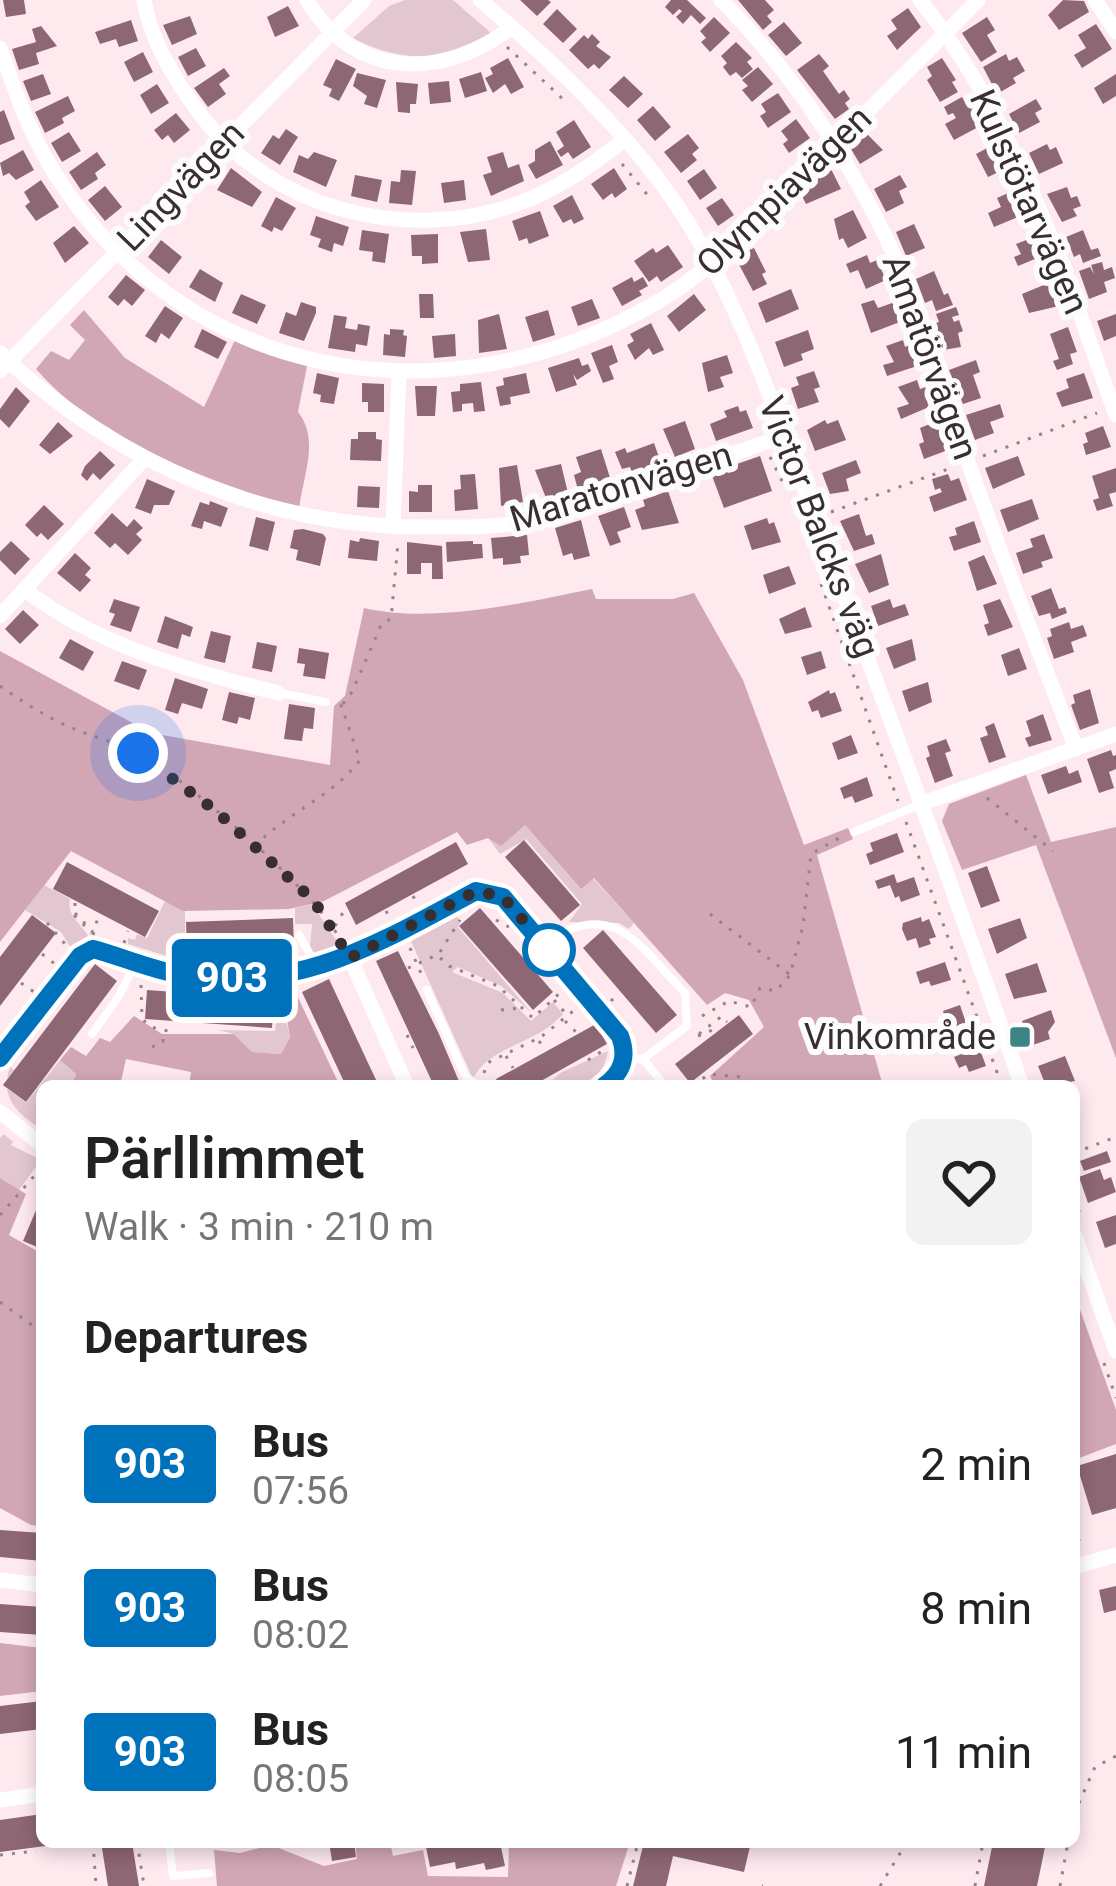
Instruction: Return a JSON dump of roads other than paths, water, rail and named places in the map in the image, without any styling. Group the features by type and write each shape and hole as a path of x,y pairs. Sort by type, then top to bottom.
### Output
{"street":[{"path":"144,0 184,93 224,141 264,174 334,209 370,218 417,220 482,214 555,187 624,140"},
{"path":"307,0 331,34 396,63 449,62 506,32"},
{"name":"Lingvägen","path":"3,362 363,0"},
{"name":"Victor Balcks väg","path":"480,0 506,32 624,140 673,200 713,264 752,346 923,803 1020,1080"},
{"name":"Amatörvägen","path":"721,0 788,75 835,144 885,235 932,348 968,461 1076,749"},
{"name":"Kulstötarvägen","path":"920,0 946,32 1029,184 1077,298 1116,415"},
{"name":"Olympiavägen","path":"0,48 20,106 72,197 118,250 168,292 242,340 308,358 399,372 493,367 582,342 655,304 713,264 978,0"},
{"path":"1095,0 1116,32"},
{"name":"Maratonvägen","path":"3,362 143,460 196,483 314,519 393,527 518,523 608,499 783,436"},
{"path":"393,527 399,372"},
{"path":"0,616 143,460"},
{"path":"25,590 67,622 142,654 278,693"},
{"path":"923,803 1116,734"},
{"path":"0,1058 74,963 93,949 173,973 275,976 350,958 476,891 490,891 503,897 620,1036 624,1059 609,1080"},
{"path":"350,958 404,1080"},
{"path":"0,1112 36,1137"},
{"path":"1080,1251 1116,1351"},
{"path":"1081,1565 1116,1555"},
{"path":"0,1580 36,1584"},
{"path":"0,1800 36,1795"}],"lane":[{"path":"278,693 326,702"},
{"path":"854,832 923,803"},
{"path":"543,943 566,928 620,927 685,993 687,1026 643,1059 624,1059"},
{"path":"299,935 316,967"},
{"path":"92,1034 140,963"},
{"path":"427,991 471,1080"},
{"path":"643,1059 660,1080"},
{"path":"170,1848 173,1876 209,1873"}],"place":[{"name":"Vinkområde","path":"1020,1037"}]}
